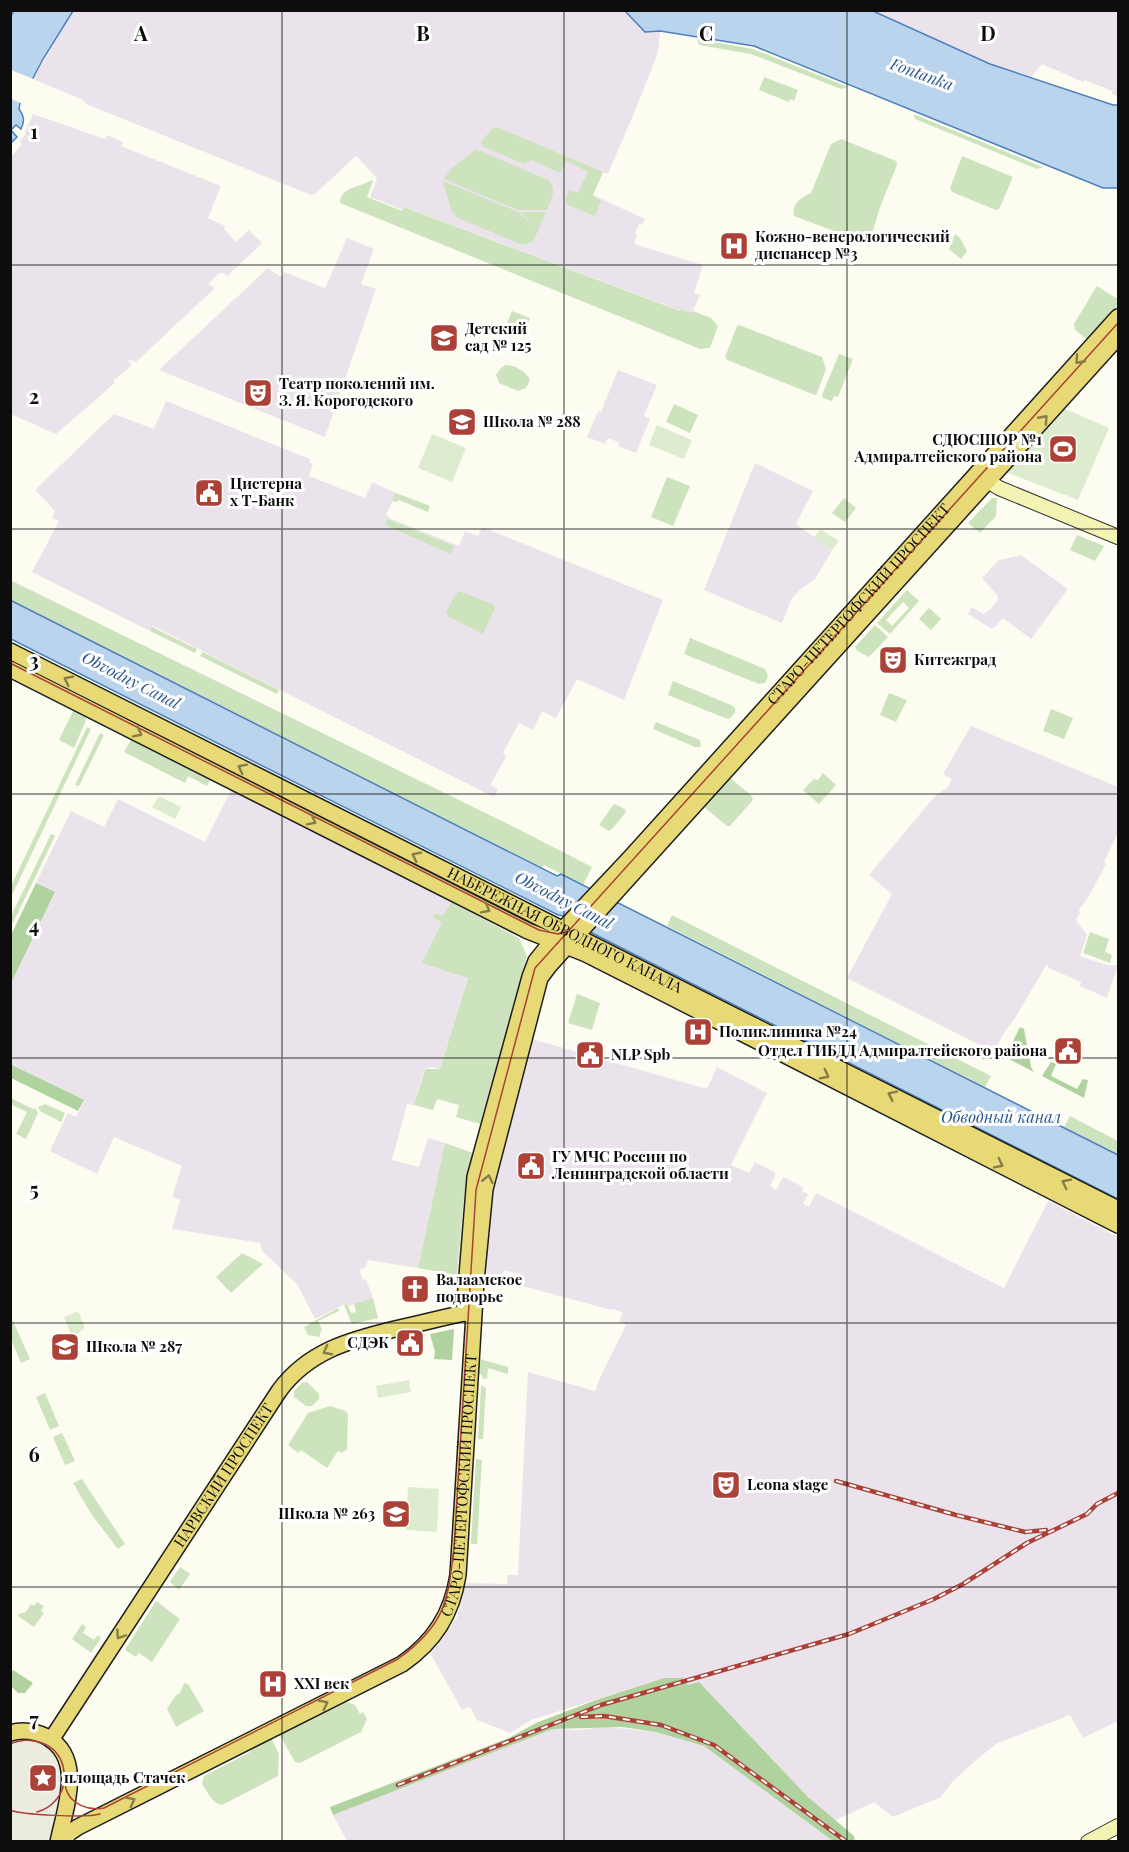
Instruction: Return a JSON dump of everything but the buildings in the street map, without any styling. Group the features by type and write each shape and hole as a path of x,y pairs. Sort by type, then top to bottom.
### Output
{"main road":[{"name":"СТАРО-ПЕТЕРГОФСКИЙ ПРОСПЕКТ","path":"985,478 1119,317"},
{"name":"СТАРО-ПЕТЕРГОФСКИЙ ПРОСПЕКТ","path":"63,1842 69,1833 78,1827 388,1672 414,1656 432,1640 451,1604 458,1575 475,1178 532,968 568,933 985,478 1119,337"},
{"path":"985,478 1005,481 1119,528"},
{"path":"985,478 999,488 1119,537"},
{"name":"НАБЕРЕЖНАЯ ОБВОДНОГО КАНАЛА","path":"10,651 1119,1209"},
{"name":"НАБЕРЕЖНАЯ ОБВОДНОГО КАНАЛА","path":"10,669 528,931 568,933 735,1029 1119,1225"},
{"name":"НАРВСКИЙ ПРОСПЕКТ","path":"51,1740 283,1385 311,1359 334,1346 354,1339 469,1313"},
{"path":"10,1733 33,1731 51,1740 63,1752 70,1771 58,1842"},
{"path":"1088,1842 1119,1826"}],"shaded area":[{"path":"73,11 625,11 645,32 660,31 659,44 639,101 608,174 603,172 593,195 645,219 642,225 639,224 634,244 703,265 694,293 700,295 692,313 682,309 681,311 405,207 403,210 370,197 377,178 356,156 315,194 311,195 86,104 83,100 33,79"},
{"path":"873,11 1118,11 1118,97 1112,94 1112,91 1085,80 1083,82 1042,64 1031,77 990,64"},
{"path":"33,114 105,139 107,135 123,142 121,146 221,186 208,218 225,226 224,229 236,242 249,230 262,243 227,276 220,273 208,284 215,288 136,362 126,359 132,365 56,434 11,414 11,157 22,144 20,141 26,134"},
{"path":"347,238 374,249 361,284 376,289 325,437 161,371 160,369 268,268 281,277 284,272 325,288"},
{"path":"618,370 657,385 644,416 650,419 636,453 618,446 620,443 608,438 605,444 587,437 598,411 601,412"},
{"path":"166,401 310,459 309,463 313,464 309,476 365,498 372,482 396,493 386,515 391,519 459,546 465,531 478,536 482,527 663,600 624,700 577,679 556,718 542,711 533,730 519,723 503,753 506,757 490,785 498,789 494,797 153,626 150,631 32,572 59,521 52,518 55,511 35,490 114,414 154,429"},
{"path":"755,463 813,491 796,524 832,550 816,578 792,598 782,623 704,590"},
{"path":"1021,555 1068,589 1031,639 1003,618 994,628 990,628 968,614 972,607 983,614 990,610 998,600 997,595 982,578 999,560"},
{"path":"971,726 1118,787 1118,832 1104,862 1106,864 1079,910 1080,913 1076,920 1087,935 1080,956 1107,965 1118,965 1107,998 1080,986 1081,982 1049,968 1047,964 994,1052 847,978 892,894 869,875 936,795 947,788 952,779 943,774"},
{"path":"231,790 451,901 443,917 435,913 433,918 442,922 423,963 468,977 440,1069 432,1067 424,1069 414,1105 407,1104 392,1160 419,1167 428,1138 445,1143 418,1268 368,1260 366,1267 359,1270 363,1280 366,1279 373,1298 349,1306 347,1303 315,1319 297,1284 262,1251 260,1243 172,1229 180,1200 172,1197 182,1166 114,1137 97,1174 50,1151 68,1113 76,1117 84,1101 11,1064 10,983 55,893 36,883 71,811 104,827 118,799 205,842"},
{"path":"532,1039 704,1088 708,1087 717,1067 767,1093 731,1165 749,1173 755,1162 776,1173 770,1186 776,1190 783,1177 803,1187 802,1191 808,1194 803,1204 809,1207 816,1193 1004,1288 1048,1201 1118,1237 1118,1726 1116,1722 1083,1738 1070,1715 998,1743 952,1782 941,1797 893,1817 874,1802 834,1821 808,1797 699,1682 688,1685 682,1678 664,1678 531,1720 510,1733 477,1720 470,1707 462,1710 430,1653 457,1617 466,1583 507,1584 507,1575 518,1575 528,1372 595,1391 626,1325 619,1321 623,1313 614,1309 519,1285 522,1275 504,1270 501,1280 484,1276 490,1204"},
{"path":"607,1727 656,1732 704,1746 833,1841 347,1841 333,1815 553,1729 579,1730"},
{"name":"площадь Стачек","path":"41,1728 72,1761 77,1795 73,1841 11,1841 10,1729"}],"green space":[{"path":"697,39 753,49 848,87 841,89 751,54 699,45"},
{"path":"764,77 798,90 794,101 790,99 789,102 759,90"},
{"path":"913,114 1043,167 1037,169 915,119"},
{"path":"497,127 603,172 593,195 601,201 595,216 568,205 565,201 569,190 578,193 588,172 567,161 560,173 531,160 524,164 482,146 481,142 492,129"},
{"path":"841,139 896,161 897,165 880,207 869,244 794,216 796,205 811,193 831,144"},
{"path":"475,150 548,180 553,191 547,210 518,210 444,179 450,170"},
{"path":"962,156 1013,177 999,209 996,210 952,192 950,188"},
{"path":"372,180 367,197 402,211 404,207 680,311 682,309 692,313 693,311 711,318 718,326 710,348 700,349 340,203 343,194 347,191"},
{"path":"443,181 518,212 536,228 520,212 546,212 534,240 527,244 520,244 456,217 451,210"},
{"path":"955,234 967,251 961,259 949,249"},
{"path":"1097,286 1116,298 1118,296 1118,306 1088,340 1075,330 1074,324"},
{"path":"512,311 530,318 523,335 505,327"},
{"path":"739,325 822,357 826,369 817,393 815,395 727,360 725,357"},
{"path":"839,354 853,359 838,397 834,396 832,401 823,398 822,395"},
{"path":"505,365 516,367 526,374 530,380 526,388 518,391 499,383 496,375"},
{"path":"674,404 698,415 690,433 666,422"},
{"name":"СДЮСШОР №1 Адмиралтейского района","path":"1063,408 1109,428 1078,500 1008,473 1007,470"},
{"path":"657,425 692,440 684,459 649,445"},
{"path":"432,434 466,448 452,482 418,468"},
{"path":"667,477 690,486 673,526 651,517"},
{"path":"396,493 430,506 428,512 399,500 392,501"},
{"path":"844,498 856,508 845,522 832,513"},
{"path":"992,498 997,498 996,516 980,533 968,523"},
{"path":"387,519 454,546 451,554 385,525"},
{"path":"820,529 839,541 832,550 814,538"},
{"path":"1077,535 1104,546 1095,561 1070,550"},
{"path":"10,580 592,867 583,885 544,865 542,868 11,600"},
{"path":"907,590 919,601 890,634 877,623","holes":["903,602 909,608 892,626 886,620"]},
{"path":"459,591 493,604 495,608 483,634 449,617 446,613"},
{"path":"929,608 941,619 931,630 919,619"},
{"path":"875,625 888,637 869,657 857,651 855,647"},
{"path":"152,627 197,649 195,653 150,631"},
{"path":"690,638 765,669 768,676 765,683 759,684 684,654"},
{"path":"203,652 279,690 277,694 200,656"},
{"path":"673,681 731,705 735,708 735,713 729,719 725,718 668,695"},
{"path":"889,693 907,700 896,722 880,715"},
{"path":"1051,709 1073,718 1064,739 1043,731"},
{"path":"73,711 85,717 86,720 74,748 59,740"},
{"path":"656,722 700,740 701,747 695,747 653,729"},
{"path":"87,727 91,729 11,897 11,886"},
{"path":"100,733 104,735 79,786 75,785"},
{"path":"131,740 210,780 207,786 188,776 185,783 124,752"},
{"path":"823,773 836,785 819,804 803,790 814,779 818,780"},
{"path":"729,777 751,795 753,800 730,826 727,826 703,806"},
{"path":"159,796 181,807 175,819 152,807"},
{"path":"614,804 625,809 626,812 609,831 599,825"},
{"path":"51,834 55,836 13,923 11,916"},
{"path":"36,883 55,892 11,983 11,935"},
{"path":"451,902 519,938 527,956 480,1124 456,1117 459,1105 437,1099 433,1110 414,1105 425,1069 440,1069 468,978 422,963 442,922 433,918 435,913 443,916"},
{"path":"672,915 991,1076 985,1087 667,926"},
{"path":"1090,932 1109,939 1105,952 1112,955 1110,963 1083,953"},
{"path":"577,994 600,1003 592,1030 568,1023"},
{"path":"1020,1027 1024,1029 1034,1072 1005,1057"},
{"path":"1051,1062 1056,1064 1051,1076 1077,1089 1083,1079 1088,1080 1084,1098 1042,1076"},
{"path":"10,1064 84,1100 78,1111 11,1078"},
{"path":"11,1098 35,1108 38,1113 26,1139 16,1134 27,1112 12,1105 11,1108"},
{"path":"45,1104 65,1113 61,1122 40,1111 38,1107"},
{"path":"1070,1116 1118,1141 1118,1155 1064,1127"},
{"path":"445,1143 473,1153 464,1196 457,1275 418,1268"},
{"path":"242,1253 263,1264 231,1293 216,1277"},
{"path":"373,1298 378,1318 352,1324 344,1305 347,1303 351,1313 356,1312 354,1304"},
{"path":"338,1308 339,1311 318,1321 322,1329 319,1337 308,1335 304,1327"},
{"path":"78,1311 85,1328 72,1338 64,1317"},
{"path":"13,1321 30,1359 21,1363 11,1339 11,1322"},
{"path":"454,1329 452,1360 434,1359 435,1352 430,1334"},
{"path":"480,1359 508,1367 508,1374 488,1368 487,1379 482,1378 479,1373"},
{"path":"409,1380 411,1392 378,1398 376,1386"},
{"path":"307,1382 319,1394 319,1399 312,1406 306,1406 294,1397 294,1391 302,1383"},
{"path":"481,1385 486,1388 483,1439 478,1439"},
{"path":"45,1393 59,1426 50,1430 36,1397"},
{"path":"330,1406 346,1411 348,1415 347,1449 342,1453 338,1451 327,1468 301,1450 298,1453 288,1445 308,1413"},
{"path":"62,1433 75,1461 65,1465 53,1437"},
{"path":"476,1459 482,1460 477,1544 471,1544"},
{"path":"82,1479 125,1544 118,1549 92,1515 73,1483"},
{"path":"408,1487 439,1489 437,1532 406,1530"},
{"path":"180,1567 190,1574 179,1590 170,1582"},
{"path":"156,1601 180,1619 152,1662 139,1653 136,1657 125,1650"},
{"path":"37,1602 44,1606 41,1611 44,1613 34,1627 18,1616 26,1612 31,1604 34,1606"},
{"path":"82,1624 86,1627 83,1633 94,1640 98,1635 101,1638 91,1653 72,1639"},
{"path":"13,1670 33,1683 25,1693 18,1693 11,1686"},
{"path":"664,1678 683,1678 688,1685 699,1682 808,1797 854,1836 855,1841 833,1841 704,1746 656,1732 622,1727 553,1729 333,1815 330,1807 509,1738 536,1723"},
{"path":"184,1683 188,1684 204,1711 176,1727 167,1709 176,1695 180,1693"},
{"path":"344,1701 355,1705 360,1714 363,1712 367,1719 361,1732 300,1763 295,1762 279,1734"},
{"path":"271,1738 279,1754 278,1776 222,1805 216,1803 202,1784 204,1776 250,1752 253,1747"}],"water":[{"path":"14,11 73,11 43,59 20,103 19,109 23,119 21,129 16,125 11,130 11,16"},
{"name":"Fontanka","path":"625,11 873,11 990,64 1118,105 1118,188 1103,188 754,46 660,31 645,32"},
{"path":"11,130 17,137 11,143"},
{"name":"Обводный канал","path":"10,600 1118,1155 1118,1199 594,934 564,916 11,639"}],"pier":[{"path":"11,70 36,80 23,104 11,99"}],"tram line":[{"path":"10,1744 26,1740 49,1747 60,1758 68,1795 81,1806 92,1809 104,1808 398,1659 426,1635 435,1623 446,1598 454,1547 476,1190 535,968 1118,323"},
{"path":"10,663 539,930 558,934 570,931"},
{"path":"37,1812 47,1808 56,1800 65,1780"},
{"path":"10,1810 55,1815 100,1814"}],"railway":[{"path":"836,1481 1025,1532 1046,1530"},
{"path":"398,1785 601,1705 849,1634 934,1599 963,1584 1027,1543 1087,1514 1097,1504 1118,1493"},
{"path":"581,1717 604,1716 661,1725 714,1745 847,1842"}],"place":[{"name":"Кожно-венерологический диспансер №3","path":"734,246"},
{"name":"Детский сад № 125","path":"444,338"},
{"name":"Театр поколений им. З. Я. Корогодского","path":"258,393"},
{"name":"Школа № 288","path":"462,422"},
{"name":"СДЮСШОР №1 Адмиралтейского района","path":"1063,449"},
{"name":"Цистерна х Т-Банк","path":"209,493"},
{"name":"Китежград","path":"893,660"},
{"name":"Поликлиника №24","path":"698,1032"},
{"name":"Отдел ГИБДД Адмиралтейского района","path":"1068,1051"},
{"name":"NLP Spb","path":"590,1055"},
{"name":"ГУ МЧС России по Ленинградской области","path":"531,1166"},
{"name":"Валаамское подворье","path":"415,1289"},
{"name":"СДЭК","path":"410,1343"},
{"name":"Школа № 287","path":"65,1347"},
{"name":"Leona stage","path":"726,1485"},
{"name":"Школа № 263","path":"396,1514"},
{"name":"XXI век","path":"273,1684"},
{"name":"площадь Стачек","path":"43,1778"}],"water label":[{"name":"Obvodny Canal","path":"131,680"},
{"name":"Obvodny Canal","path":"564,900"}]}
